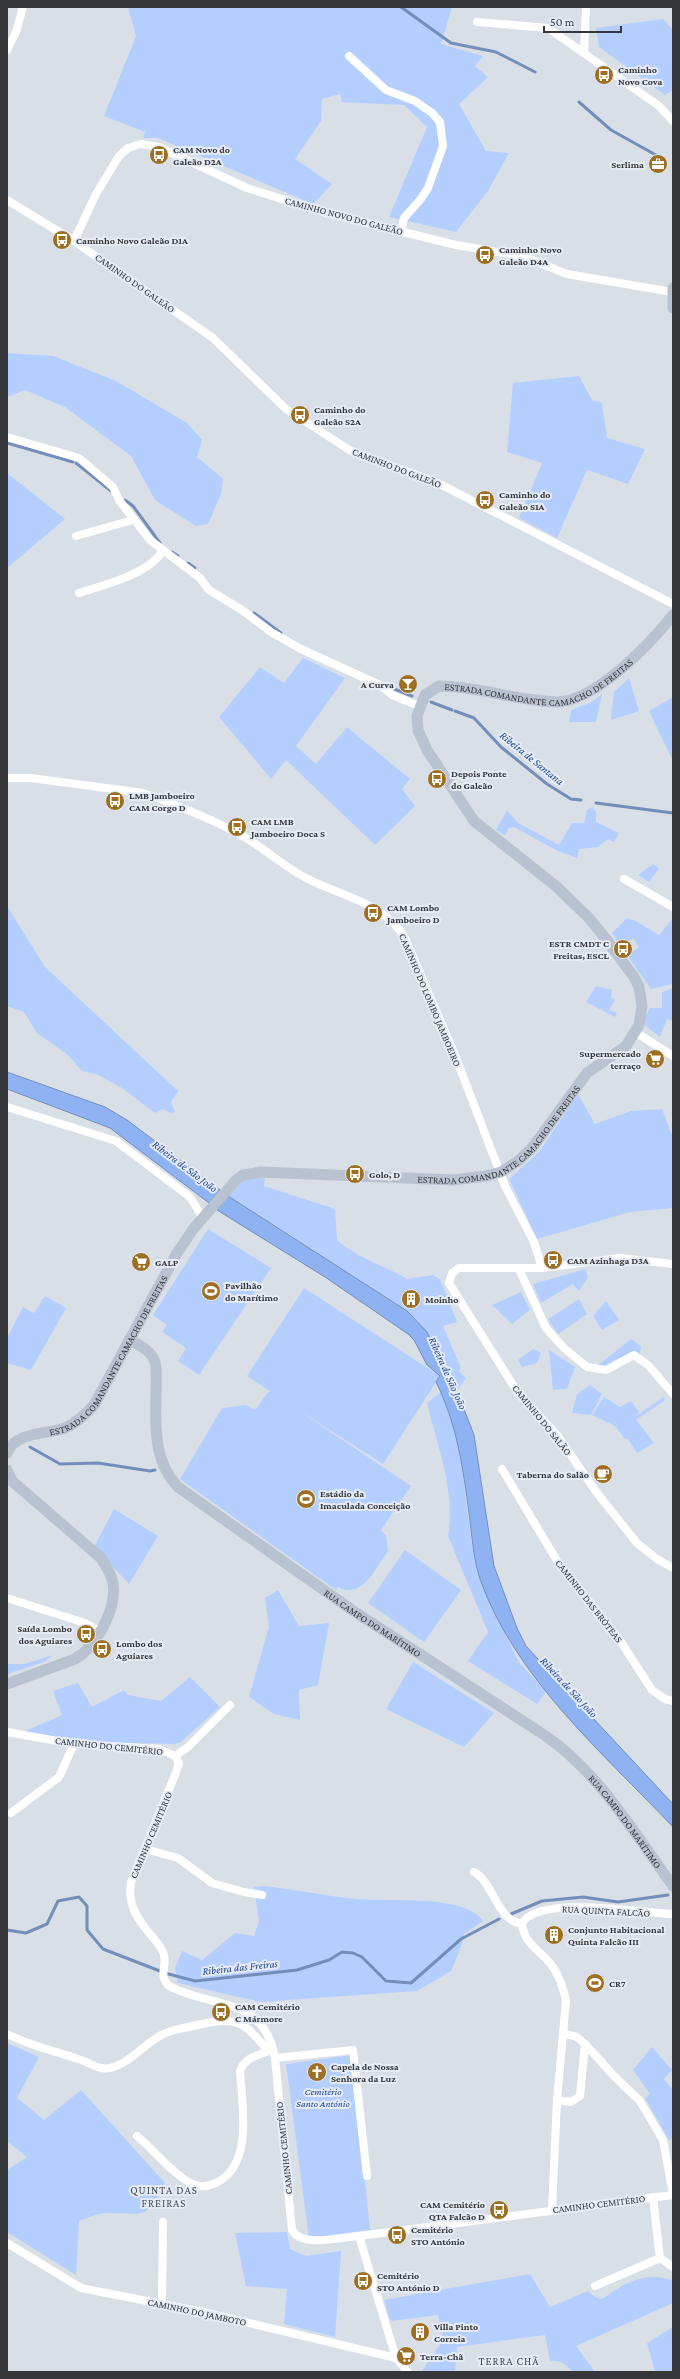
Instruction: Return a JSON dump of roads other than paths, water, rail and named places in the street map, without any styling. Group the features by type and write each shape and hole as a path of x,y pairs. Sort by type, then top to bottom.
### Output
{"main road":[{"path":"673,290 673,308"},
{"name":"ESTRADA COMANDANTE CAMACHO DE FREITAS","path":"7,1453 17,1442 36,1433 64,1428 83,1417 94,1405 177,1253 203,1218 236,1180 252,1172 453,1180 479,1177 501,1172 518,1161 532,1148 587,1073 619,1052 635,1032 641,1015 642,998 634,977 606,939 576,905 486,833 466,812 420,736 417,723 419,706 425,695 433,687 439,686 556,702 580,697 607,679 652,642 673,615"},
{"name":"RUA CAMPO DO MARÍTIMO","path":"129,1340 148,1351 156,1363 158,1453 163,1470 175,1484 336,1599 565,1750 589,1773 673,1886"},
{"path":"7,1470 12,1482 101,1558 109,1570 113,1592 100,1631 88,1648 75,1659 7,1684"}],"street":[{"path":"7,50 16,32 24,7"},
{"path":"584,53 586,7"},
{"path":"477,22 546,27 659,106 673,121"},
{"path":"349,56 386,90 415,101 436,117 440,122 443,146 428,188 420,200 404,218 401,232"},
{"name":"CAMINHO NOVO DO GALEÃO","path":"74,241 96,194 119,156 128,148 141,144 159,147 248,188 291,203 456,245 522,256 567,274 673,290"},
{"name":"CAMINHO DO GALEÃO","path":"7,200 74,241 213,338 253,379 292,413 351,451 436,482 673,604"},
{"path":"7,437 23,440 79,458 113,486 133,520 162,552 200,578 209,590 242,610 271,632 301,649 380,685 392,695 419,706"},
{"path":"76,536 133,520"},
{"path":"79,593 107,584 156,562 162,552"},
{"name":"CAMINHO DO LOMBO JAMBOEIRO","path":"7,778 30,778 143,793 159,799 241,835 307,879 370,906 396,925 405,938 501,1172 534,1242 542,1268"},
{"path":"624,879 673,907"},
{"path":"635,1032 673,1056"},
{"path":"7,1108 116,1141 190,1197 203,1218"},
{"name":"CAMINHO DO SALÃO","path":"673,1264 620,1258 542,1268 459,1268 452,1273 449,1283 518,1393 557,1435 597,1493 637,1543 657,1559 673,1568"},
{"path":"519,1269 546,1328 564,1348 587,1367 606,1370 634,1355 648,1365 673,1394"},
{"name":"CAMINHO DAS BRÓTEAS","path":"502,1469 559,1564 619,1639 652,1690 665,1700 673,1702"},
{"path":"7,1598 85,1623 100,1631"},
{"path":"175,1756 188,1747 230,1705"},
{"name":"CAMINHO DO CEMITÉRIO","path":"7,1732 74,1744 160,1749 175,1756 178,1766"},
{"path":"11,1813 59,1777 74,1744"},
{"name":"CAMINHO CEMITÉRIO","path":"178,1766 131,1882 129,1894 131,1907 137,1918 162,1949 164,1963 162,1975 164,1981 175,1989 225,2002 247,2013 266,2032 272,2053 294,2233 302,2240 307,2241 359,2236 673,2194"},
{"path":"145,1849 178,1858 212,1882 244,1892 262,1895"},
{"path":"474,1872 487,1884 507,1916 513,1922 522,1924 525,1937 550,1963 565,1993 566,2009 558,2100 552,2210"},
{"name":"RUA QUINTA FALCÃO","path":"522,1924 530,1914 553,1908 578,1907 673,1914"},
{"path":"7,2034 32,2046 80,2059 99,2068 109,2068 119,2065 159,2036 170,2031 227,2020 244,2026 272,2053"},
{"path":"564,2033 577,2037 585,2044 640,2101 663,2140 673,2194"},
{"path":"558,2100 571,2102 580,2096 585,2044"},
{"path":"137,2136 183,2178 196,2186 208,2186 221,2180 231,2170 242,2146 244,2121 240,2071 244,2062 272,2053 353,2050 367,2176"},
{"path":"653,2197 660,2258 673,2267"},
{"path":"162,2304 163,2222"},
{"path":"359,2236 396,2358 408,2372"},
{"name":"CAMINHO DO JAMBOTO","path":"7,2243 81,2288 162,2304 396,2358"},
{"path":"595,2286 660,2258"}],"water":[{"name":"Ribeira de São João","path":"7,1072 105,1107 127,1120 220,1190 209,1203 110,1128 7,1089"},
{"path":"228,1196 407,1311 427,1332 457,1391 474,1435 494,1566 517,1628 526,1646 673,1804 673,1827 590,1742 563,1712 515,1649 495,1615 478,1571 458,1446 449,1414 436,1382 440,1376 427,1365 414,1340 408,1334 325,1277 217,1210"}],"waterway":[{"path":"401,7 451,43 496,52 535,72"},
{"path":"579,102 611,130 663,159"},
{"name":"Ribeira de Santana","path":"7,443 73,462"},
{"name":"Ribeira de Santana","path":"76,463 111,491"},
{"name":"Ribeira de Santana","path":"125,500 133,506 160,543"},
{"name":"Ribeira de Santana","path":"172,552 178,556"},
{"name":"Ribeira de Santana","path":"188,563 195,568"},
{"name":"Ribeira de Santana","path":"254,613 281,633"},
{"name":"Ribeira de Santana","path":"392,688 412,696"},
{"name":"Ribeira de Santana","path":"431,702 452,710"},
{"name":"Ribeira de Santana","path":"455,711 474,718 501,747 547,784 571,799 581,800"},
{"name":"Ribeira de Santana","path":"596,803 673,813"},
{"path":"30,1447 60,1464 98,1463 150,1471 155,1470"},
{"path":"511,1914 542,1901 583,1897 618,1902 668,1895"},
{"name":"Ribeira das Freiras","path":"7,1930 26,1933 47,1924 58,1901 79,1897 87,1906 87,1930 103,1949 165,1973 195,1981 297,1970 329,1960 342,1952 353,1953 362,1957 386,1981 411,1983 461,1939 499,1919"}],"place":[{"name":"Caminho Novo Cova","path":"604,75"},
{"name":"CAM Novo do Galeão D2A","path":"159,155"},
{"name":"Serlima","path":"658,164"},
{"name":"Caminho Novo Galeão D1A","path":"62,240"},
{"name":"Caminho Novo Galeão D4A","path":"485,255"},
{"name":"Caminho do Galeão S2A","path":"300,415"},
{"name":"Caminho do Galeão S1A","path":"485,500"},
{"name":"A Curva","path":"408,684"},
{"name":"Depois Ponte do Galeão","path":"437,779"},
{"name":"LMB Jamboeiro CAM Corgo D","path":"115,801"},
{"name":"CAM LMB Jamboeiro Doca S","path":"237,827"},
{"name":"CAM Lombo Jamboeiro D","path":"373,913"},
{"name":"ESTR CMDT C Freitas, ESCL","path":"623,949"},
{"name":"Supermercado terraço","path":"655,1059"},
{"name":"Golo, D","path":"355,1174"},
{"name":"CAM Azinhaga D3A","path":"553,1260"},
{"name":"GALP","path":"141,1262"},
{"name":"Pavilhão do Marítimo","path":"211,1291"},
{"name":"Moinho","path":"411,1299"},
{"name":"Taberna do Salão","path":"603,1474"},
{"name":"Estádio da Imaculada Conceição","path":"306,1499"},
{"name":"Saída Lombo dos Aguiares","path":"86,1634"},
{"name":"Lombo dos Aguiares","path":"102,1649"},
{"name":"Conjunto Habitacional Quinta Falcão III","path":"554,1935"},
{"name":"CR7","path":"595,1983"},
{"name":"CAM Cemitério C Mármore","path":"221,2012"},
{"name":"Capela de Nossa Senhora da Luz","path":"317,2072"},
{"name":"CAM Cemitério QTA Falcão D","path":"499,2210"},
{"name":"Cemitério STO António","path":"397,2235"},
{"name":"Cemitério STO António D","path":"363,2281"},
{"name":"Villa Pinto Correia","path":"420,2332"},
{"name":"Terra-Chã","path":"406,2356"}],"district":[{"name":"QUINTA DAS FREIRAS","path":"164,2196"},
{"name":"TERRA CHÃ","path":"509,2361"}],"park label":[{"name":"Cemitério Santo António","path":"323,2096"}]}
